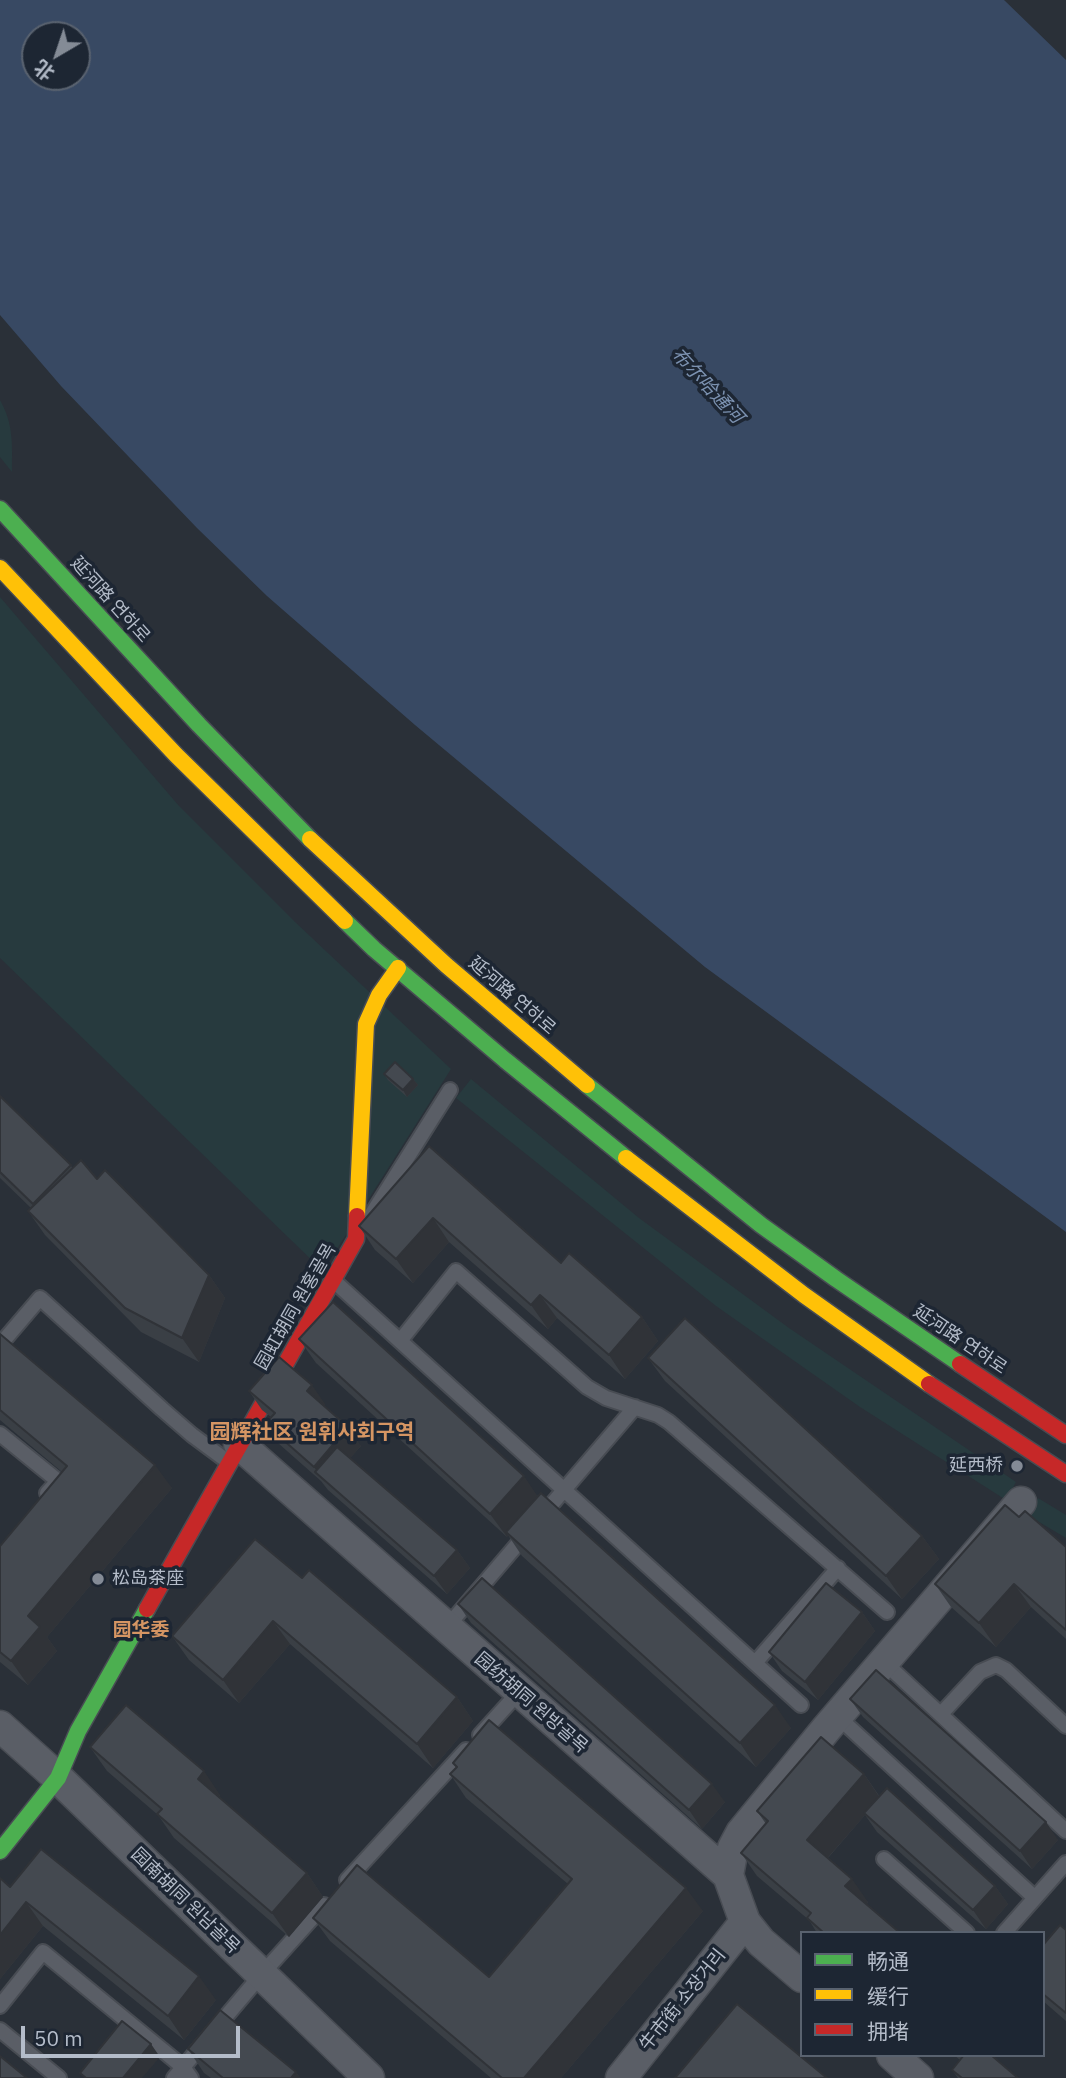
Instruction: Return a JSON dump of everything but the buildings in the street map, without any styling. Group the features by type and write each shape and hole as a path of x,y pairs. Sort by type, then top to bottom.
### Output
{"main road":[{"name":"延河路 연하로","path":"0,509 132,654 320,849 501,1013 588,1087 760,1224 853,1291 1066,1435"},
{"path":"0,568 263,844 364,940 470,1031 593,1133 761,1264 922,1380 1066,1474"},
{"name":"园虹胡同 원홍골목","path":"0,1851 58,1778 78,1731 356,1239 366,1024 370,1009 380,991 398,968"}],"street":[{"name":"园纺胡同 원방골목","path":"235,1452 446,1628 728,1875 745,1922 761,1942 800,1975"},
{"path":"728,1875 733,1848 741,1833 837,1716 1021,1502"},
{"name":"园南胡同 원남골목","path":"0,1726 58,1778 369,2078"},
{"name":"牛市街 소장거리","path":"621,2078 745,1922"},
{"path":"894,2057 918,2078"}],"lane":[{"path":"356,1239 450,1090"},
{"path":"400,1341 456,1271 587,1387 606,1398 658,1415 669,1422 887,1612"},
{"path":"334,1280 801,1705"},
{"path":"0,1345 40,1298 192,1436 223,1458 235,1452"},
{"path":"446,1628 635,1407"},
{"path":"0,1434 58,1481 41,1501"},
{"path":"755,1663 838,1568"},
{"path":"884,1661 1066,1832"},
{"path":"941,1714 980,1672 996,1665 1066,1726"},
{"path":"0,2006 43,1952 183,2074 261,1975 519,1692"},
{"path":"837,1716 1035,1898"},
{"path":"884,1859 965,1931"},
{"path":"1006,1931 1066,1863"},
{"path":"0,2030 59,2078"}],"green space":[{"path":"0,400 10,427 12,472 0,457"},
{"path":"0,597 179,806 294,921 451,1069 323,1271 0,958"},
{"path":"471,1079 639,1218 789,1328 1016,1482 1006,1500 860,1407 716,1306 456,1098"},
{"path":"1038,1498 1066,1515 1066,1538 1029,1516"}],"water":[{"name":"布尔哈通河","path":"0,0 1004,0 1066,60 1066,1232 705,967 415,725 267,596 197,528 61,386 0,315"}],"traffic: fast":[{"path":"0,509 199,725 310,839"},
{"path":"345,921 374,949 505,1060 626,1158"},
{"path":"587,1085 761,1225 960,1364"},
{"path":"0,1851 58,1778 78,1731 147,1609"}],"traffic: slow":[{"path":"0,568 176,755 345,921"},
{"path":"310,839 446,965 587,1085"},
{"path":"357,1216 366,1024 379,995 398,968"},
{"path":"626,1158 804,1295 929,1384"}],"traffic: jam":[{"path":"147,1609 356,1239 357,1216"},
{"path":"960,1364 1066,1435"},
{"path":"929,1384 1066,1474"}],"place":[{"name":"延西桥","path":"1017,1466"},
{"name":"松岛茶座","path":"98,1579"}],"district":[{"name":"园辉社区 원휘사회구역","path":"312,1433"},
{"name":"园华委","path":"141,1631"}]}
